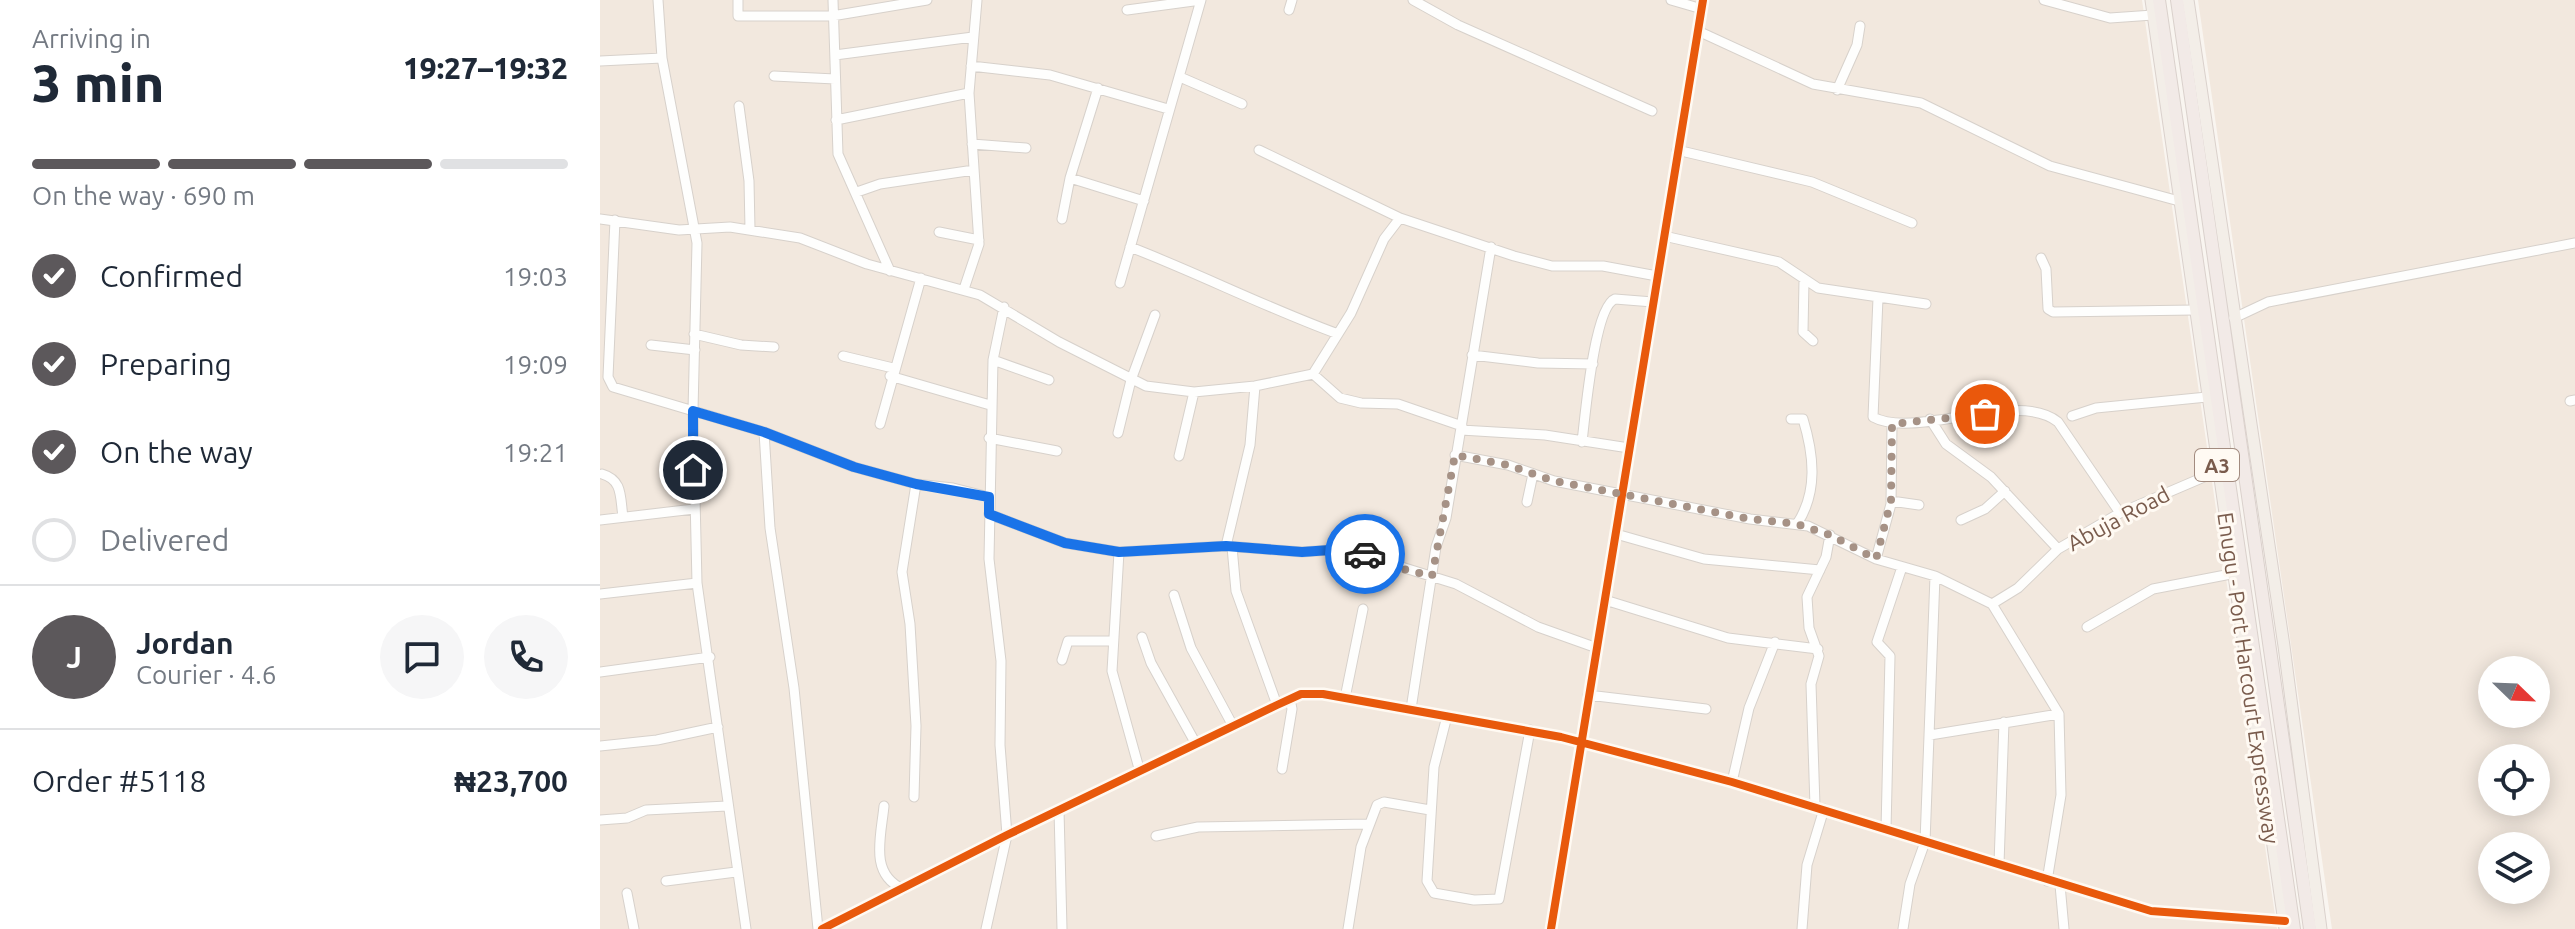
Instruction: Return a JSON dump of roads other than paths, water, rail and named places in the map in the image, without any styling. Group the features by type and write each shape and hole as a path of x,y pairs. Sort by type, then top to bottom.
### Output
{"highway":[{"name":"Enugu - Port Harcourt Expressway","path":"2159,0 2282,926"},
{"name":"Enugu - Port Harcourt Expressway","path":"2177,0 2310,929"}],"main road":[{"name":"Enugu - Port Harcourt Expressway","path":"2151,0 2207,397 2236,573 2282,926"},
{"name":"Enugu - Port Harcourt Expressway","path":"2188,0 2284,646 2321,929"}],"street":[{"path":"658,0 662,58 697,243 693,411 697,583 710,657 727,806 746,929"},
{"path":"738,0 738,16 832,16 872,5 927,0"},
{"path":"833,0 838,154 890,271"},
{"path":"964,289 979,240 969,93 977,0"},
{"path":"1120,283 1201,0 1127,10"},
{"path":"1413,0 1458,25 1652,111"},
{"path":"1551,929 1702,5 1671,0"},
{"path":"2044,0 2110,18 2153,15"},
{"path":"1837,90 1857,45 1860,26"},
{"path":"1698,31 1813,84 1921,103 2050,166 2179,201"},
{"path":"835,55 973,37"},
{"path":"600,61 662,58"},
{"path":"971,66 1050,75 1168,109"},
{"path":"774,76 835,79"},
{"path":"1180,77 1242,104"},
{"path":"1062,219 1070,178 1098,88"},
{"path":"836,120 969,93"},
{"path":"739,106 749,181 750,229"},
{"path":"972,144 1026,148"},
{"path":"1259,150 1400,218 1491,247 1552,266 1603,266 1657,276"},
{"path":"1677,150 1812,182 1912,223"},
{"path":"857,192 880,184 974,170"},
{"path":"1070,178 1144,201"},
{"path":"600,219 658,228 750,229 800,238 890,271 964,289 1004,307 1059,342 1131,380 1171,392 1194,392 1255,386 1313,374 1367,282 1390,228 1400,218"},
{"path":"615,220 609,383 619,390 764,432 854,467 916,484 989,497"},
{"path":"939,232 979,240"},
{"path":"1664,236 1779,262 1818,288 1926,304"},
{"path":"2234,318 2268,302 2575,243"},
{"path":"1130,247 1191,270 1262,305 1338,334"},
{"path":"1411,709 1491,247"},
{"path":"2041,258 2046,269 2048,309 2053,312 2195,310"},
{"path":"880,424 892,372 921,278"},
{"path":"1804,280 1803,332 1813,341"},
{"path":"1878,298 1873,417 1892,424 2034,411 2047,415 2058,422 2120,513"},
{"path":"1582,442 1593,364 1609,301 1653,302"},
{"path":"986,929 1007,835 1000,745 1001,661 990,592 989,514 993,360 1004,307"},
{"path":"1118,433 1131,380 1155,315"},
{"path":"694,334 741,345 774,347"},
{"path":"651,345 695,350"},
{"path":"1472,355 1538,363 1593,364"},
{"path":"843,356 990,405"},
{"path":"993,360 1049,380"},
{"path":"1313,374 1340,398 1361,403 1398,404 1462,428 1545,435 1629,448"},
{"path":"1255,386 1250,445 1229,546 1236,591 1277,705"},
{"path":"1179,456 1194,392"},
{"path":"2072,416 2096,408 2207,397"},
{"path":"1791,419 1803,419 1813,466 1810,504 1797,524"},
{"path":"1930,419 1946,444 2005,491 2058,549"},
{"path":"1876,559 1891,501 1892,424"},
{"path":"764,432 770,528 796,700 820,929 1301,694 1345,698 1530,730 1732,782 2151,911 2282,926"},
{"path":"989,438 1057,451"},
{"path":"1455,455 1750,519 1797,524 1830,535 1876,559 1935,576 1992,604 2059,714 2061,795 2047,881"},
{"name":"Abuja Road","path":"1992,604 2018,588 2058,549 2120,513 2218,471"},
{"path":"602,474 613,477 618,484 623,517"},
{"path":"1527,502 1533,474"},
{"path":"914,797 916,726 910,624 902,572 916,484"},
{"path":"1961,520 1985,509 2005,491"},
{"path":"1891,501 1919,505"},
{"path":"600,520 694,509"},
{"path":"989,514 1065,543 1119,552 1229,546 1302,552 1344,549 1432,576 1481,595 1538,627 1597,648"},
{"path":"1616,534 1704,559 1820,570"},
{"path":"1802,929 1807,865 1820,808 1811,684 1818,649 1809,628 1807,597 1820,570 1830,535"},
{"path":"1119,552 1111,641 1112,671 1140,772"},
{"path":"1886,830 1890,656 1877,642 1902,567"},
{"path":"2087,627 2153,589 2236,573"},
{"path":"1903,929 1910,884 1925,842 1935,576"},
{"path":"600,594 697,583"},
{"path":"1174,595 1191,648 1233,726"},
{"path":"1605,600 1728,638 1818,649"},
{"path":"1345,698 1363,609"},
{"path":"1142,637 1151,663 1196,744"},
{"path":"1062,660 1068,641 1111,641"},
{"path":"1732,782 1749,708 1775,642"},
{"path":"600,672 710,657"},
{"path":"1588,695 1706,709"},
{"path":"1282,769 1292,709 1290,699"},
{"path":"1930,735 2059,714"},
{"path":"1447,716 1434,767 1428,888 1474,900 1499,901 1530,730"},
{"path":"1999,864 2004,722"},
{"path":"600,746 657,740 718,727"},
{"path":"1348,929 1368,824 1377,805 1384,802 1430,810"},
{"path":"600,820 627,818 646,810 727,806"},
{"path":"884,806 880,865 885,878 903,889"},
{"path":"1059,810 1062,929"},
{"path":"1156,836 1198,827 1368,824"},
{"path":"666,881 736,872"},
{"path":"2060,885 2064,929"},
{"path":"627,893 634,929"}]}
